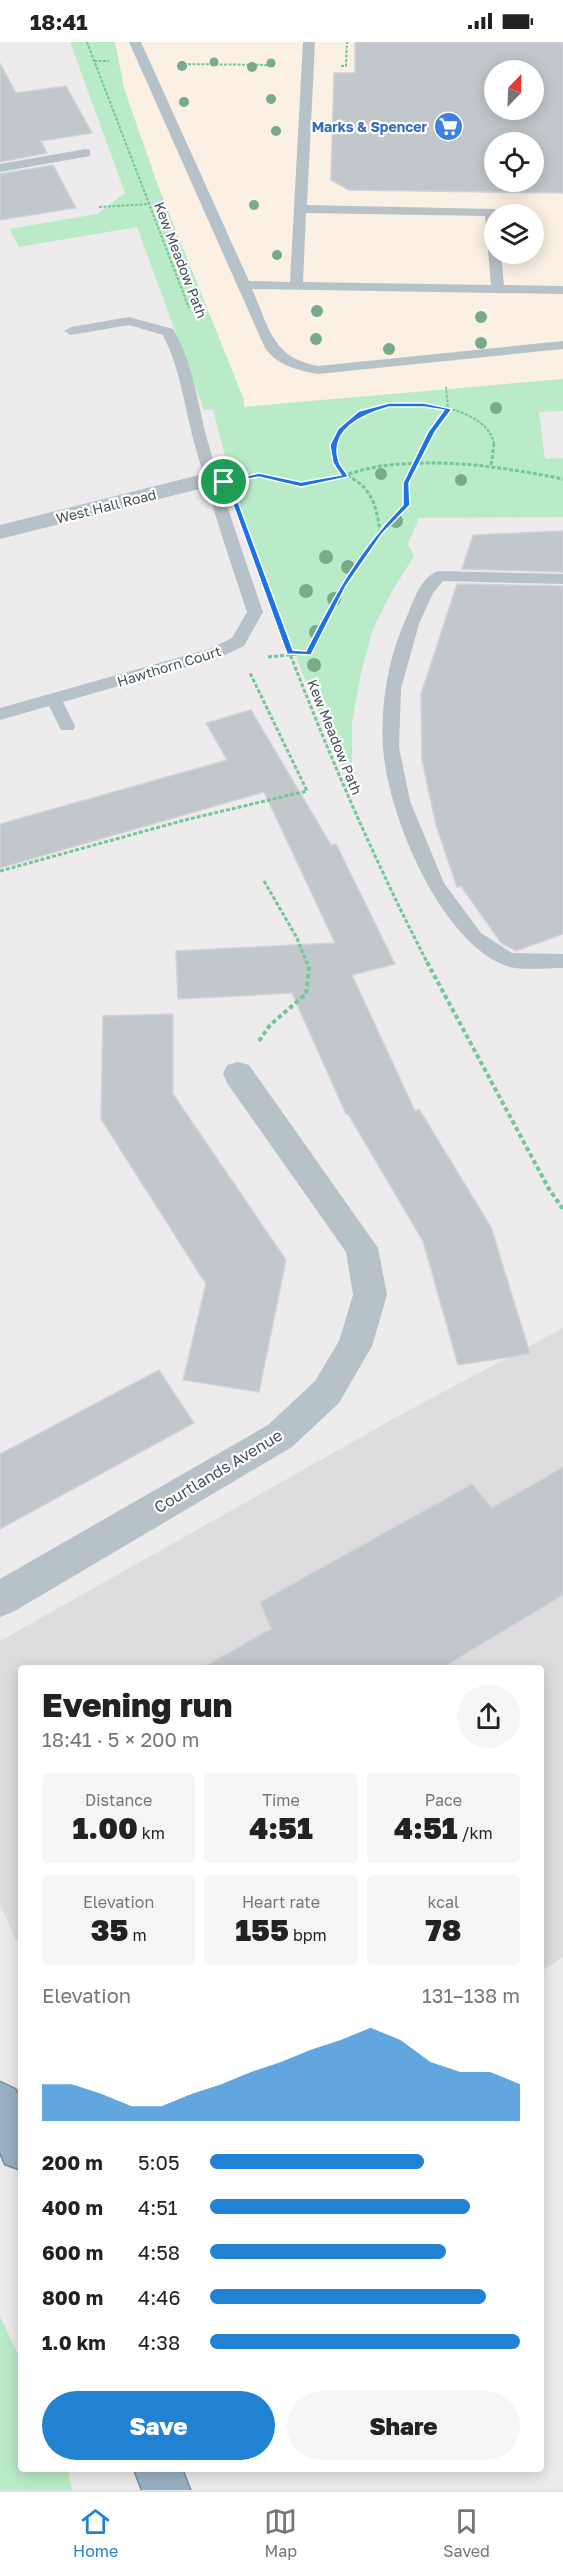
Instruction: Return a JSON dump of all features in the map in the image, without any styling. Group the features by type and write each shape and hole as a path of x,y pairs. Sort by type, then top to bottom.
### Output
{"highway":[{"path":"0,2104 18,2142"},
{"path":"159,2472 166,2490"}],"street":[{"name":"West Hall Road","path":"0,532 212,481"},
{"name":"Courtlands Avenue","path":"0,1599 280,1437 327,1392 355,1346 370,1296 362,1248 238,1074"}],"lane":[{"path":"135,42 147,63 181,146 272,348 285,361 301,368 318,370 563,345"},
{"path":"296,285 309,42"},
{"path":"0,168 86,153"},
{"path":"301,209 491,212 498,290"},
{"path":"243,285 563,290"},
{"path":"71,331 129,321 168,332 181,357 191,407 212,481"},
{"name":"Hawthorn Court","path":"0,714 205,656 238,642 255,612 212,481"},
{"path":"563,579 440,576 426,591 411,624 393,689 391,747 401,801 436,886 474,938 509,960 563,961"},
{"path":"54,699 67,726"}],"path":[{"name":"Kew Meadow Path","path":"87,42 192,316"},
{"path":"94,61 346,66 347,42"},
{"path":"99,207 149,204"},
{"path":"290,652 308,653 342,586 380,533 407,505 406,483 432,432 448,409 447,390 434,358"},
{"path":"380,533 377,511 363,486 346,476 336,463 334,445 341,429 361,412 389,405 424,405 448,409 476,418 490,431 495,446 491,465"},
{"path":"212,481 259,475 301,484 346,476 387,465 454,462 491,465 563,479"},
{"name":"Kew Meadow Path","path":"279,624 344,790 384,874 441,987 549,1189 563,1209"},
{"path":"0,871 185,820 307,790 245,662 230,646"},
{"path":"238,1074 270,1025 306,994 309,968 297,938 264,881"}],"shaded area":[{"path":"70,42 563,42 563,379 204,410"},
{"path":"563,1328 563,1957 544,1970 544,1665 18,1665 18,1944 0,1905 0,1641 402,1414"}],"green space":[{"path":"70,42 115,42 124,88 157,183 244,400 244,407 563,379 563,411 539,412 545,459 563,458 563,517 419,518 408,544 414,556 391,593 373,629 361,673 352,723 352,790 302,672 233,487 213,410 204,410 137,227 19,247 9,229 97,214 125,193"},
{"path":"0,2316 18,2355 18,2472 69,2472 72,2490 0,2490"}],"building":[{"name":"Marks & Spencer","path":"355,42 563,42 563,193 492,192 544,192 544,132 484,132 484,192 349,190 331,180 334,73 355,73"},
{"path":"0,63 16,93 66,86 92,133 41,141 47,153 0,162"},
{"path":"53,165 76,208 0,220 0,174"},
{"path":"563,531 563,572 462,569 473,535"},
{"path":"457,584 563,586 563,934 516,951 501,943 461,886 457,887 436,825 422,760 421,694"},
{"path":"251,710 331,845 336,844 395,964 352,975 415,1111 419,1109 491,1227 530,1354 458,1365 423,1241 346,1114 292,993 178,999 176,951 335,943 264,792 0,868 0,824 227,760 206,723"},
{"path":"173,1014 173,1094 286,1260 259,1392 183,1380 206,1284 101,1119 103,1016"},
{"path":"159,1370 194,1423 0,1529 0,1454"},
{"path":"563,1467 563,1595 447,1665 207,1665 271,1629 260,1602 472,1484 492,1508"}],"place":[{"name":"Marks & Spencer","path":"448,126"}],"route":[{"path":"389,405 424,405 448,409 432,432 406,483 407,505 380,533 342,586 308,653 290,652 234,499 224,482 259,475 301,484 346,476 336,463 334,445 341,429 361,412 389,405"}]}
